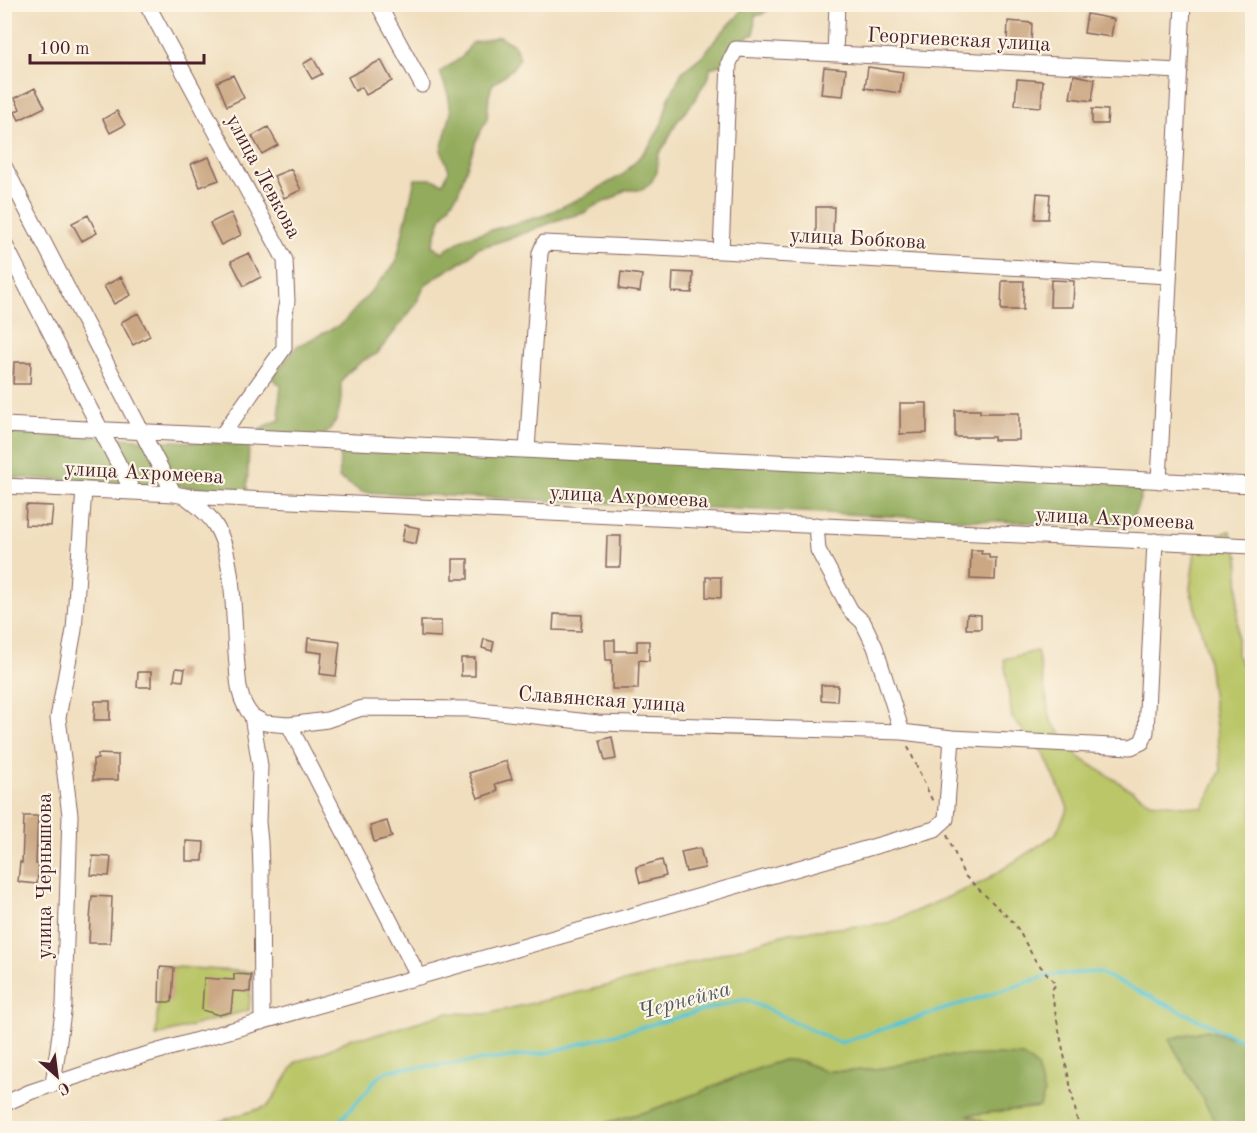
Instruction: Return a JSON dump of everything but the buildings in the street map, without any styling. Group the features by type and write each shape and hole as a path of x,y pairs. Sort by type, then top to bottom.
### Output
{"street":[{"name":"улица Левкова","path":"147,4 285,260 284,348 222,435"},
{"path":"378,4 422,85"},
{"path":"835,54 837,4"},
{"path":"1159,481 1183,4"},
{"name":"Георгиевская улица","path":"721,251 729,63 736,50 1180,71"},
{"path":"4,166 142,431 180,495 203,510 215,525 226,550 230,569 239,693 246,710 252,716 260,766 258,822 261,870 262,1022"},
{"path":"4,243 133,492"},
{"name":"улица Бобкова","path":"527,450 540,253 544,243 1169,276"},
{"name":"улица Ахромеева","path":"4,425 1252,485"},
{"name":"улица Ахромеева","path":"4,486 1252,546"},
{"name":"улица Чернышова","path":"54,1084 64,1005 70,815 58,718 74,630 84,490"},
{"path":"816,525 818,550 850,610 863,622 875,647 902,732"},
{"name":"Славянская улица","path":"252,716 265,723 289,725 327,720 362,708 471,709 597,723 902,732 952,738 1131,747 1142,742 1146,732 1155,541"},
{"path":"289,725 419,977"},
{"path":"4,1104 30,1092 117,1063 935,829 946,819 952,738"}],"path":[{"path":"902,732 963,875 1015,924 1035,960 1056,984 1051,991 1079,1128"}],"green space":[{"path":"745,5 774,5 761,15 755,15 754,34 734,45 723,64 710,68 709,77 696,99 676,123 658,155 657,172 650,184 642,190 625,190 584,213 476,249 468,258 425,285 416,304 377,354 364,360 346,374 341,383 341,401 337,419 322,437 255,433 280,420 281,386 272,378 297,346 342,324 396,263 415,179 432,179 443,183 449,170 441,150 451,113 448,94 440,72 462,57 472,43 499,36 514,45 520,58 511,70 492,85 487,119 476,141 458,193 442,216 432,246 443,252 466,237 542,216 624,174 650,145 662,123 669,98 682,72 704,54"},
{"path":"4,432 249,445 247,490 5,477"},
{"path":"352,439 1146,482 1130,527 362,492 339,478 340,452"},
{"path":"1230,531 1239,557 1237,656 1252,681 1252,1043 1207,1030 1169,1039 1219,1128 998,1128 966,1115 1040,1107 884,1068 824,1071 801,1061 783,1060 649,1111 593,1128 198,1128 268,1106 296,1062 322,1053 352,1038 376,1035 446,1013 486,1014 641,978 789,933 888,923 983,882 1055,835 1068,808 1044,754 1012,718 1004,659 1037,651 1051,721 1080,758 1150,802 1203,808 1221,770 1207,652 1190,589 1196,543"},
{"path":"160,966 252,972 249,1010 156,1036"},
{"path":"1207,1030 1252,1043 1252,1128 1219,1128 1169,1039"},
{"path":"942,1056 1023,1056 1037,1067 1044,1094 1040,1107 968,1115 998,1128 593,1128 649,1111 783,1060 801,1061 824,1071 852,1071 884,1068"}],"waterway":[{"name":"Чернейка","path":"333,1128 376,1079 385,1072 402,1068 546,1053 745,999 840,1043 1050,975 1098,972 1252,1045"}]}
